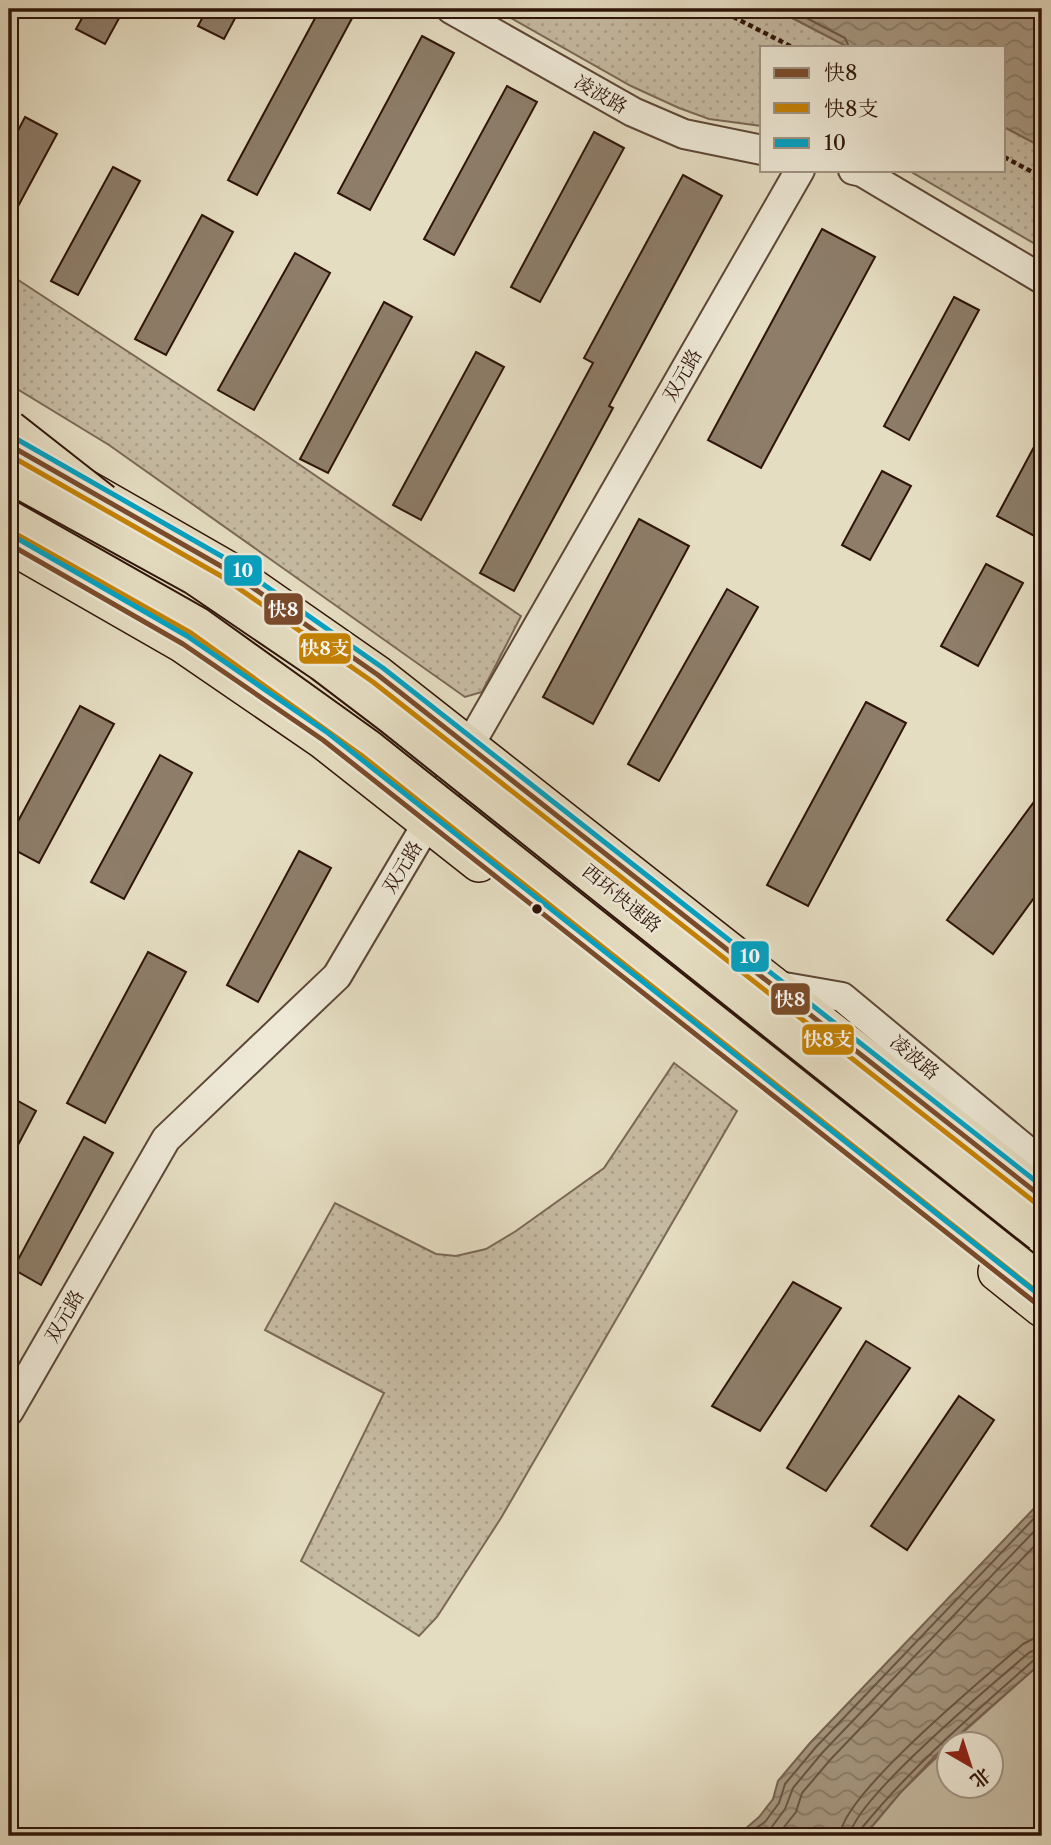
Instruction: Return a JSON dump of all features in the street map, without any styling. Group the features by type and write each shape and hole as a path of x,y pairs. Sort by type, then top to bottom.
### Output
{"highway":[{"path":"9,430 195,575"},
{"name":"西环快速路","path":"9,473 195,575 323,662 1042,1233"},
{"path":"9,520 196,626 334,724 1042,1285"}],"main road":[{"path":"9,445 226,569 378,675 1042,1197"},
{"path":"9,544 183,644 323,740 1042,1308"}],"street":[{"name":"凌波路","path":"452,9 633,112 684,134 760,150"},
{"name":"双元路","path":"9,1411 166,1139 337,976 428,822 799,172"},
{"path":"862,172 1042,279"},
{"name":"凌波路","path":"772,985 842,997 1042,1163"}],"path":[{"path":"718,9 790,46"},
{"path":"1006,158 1042,177"}],"shaded area":[{"path":"495,9 775,9 846,46 760,46 760,126 709,119 631,86"},
{"path":"1006,128 1042,147 1042,248 911,172 1006,172"},
{"path":"9,274 262,439 521,616 482,692 465,697 109,445 9,384"},
{"path":"674,1063 737,1111 501,1518 437,1617 419,1636 301,1561 384,1393 265,1330 335,1203 436,1254 456,1256 486,1249 516,1231 604,1168"},
{"path":"1042,1662 1042,1836 864,1836 900,1793 936,1758 936,1800 1006,1800 1006,1730 966,1730"}],"water":[{"path":"775,9 1042,9 1042,147 1006,128 1006,46 846,46"},
{"path":"1042,1500 1042,1662 964,1730 936,1730 936,1755 864,1836 727,1836 731,1831 745,1829 759,1817 773,1799 778,1781 810,1743"}],"building":[{"path":"87,9 124,9 105,44 76,29"},
{"path":"207,9 240,9 224,39 198,26"},
{"path":"320,9 357,9 257,195 228,180"},
{"path":"422,36 454,53 370,210 338,193"},
{"path":"507,86 537,102 454,255 424,239"},
{"path":"25,117 57,134 9,223 9,148"},
{"path":"594,132 624,148 540,302 511,287"},
{"path":"113,167 140,181 78,295 51,281"},
{"path":"683,175 722,196 609,406 613,408 514,591 480,573 593,363 584,358"},
{"path":"202,215 233,232 166,355 135,339"},
{"path":"822,229 875,257 761,468 708,440"},
{"path":"295,253 330,273 254,410 218,390"},
{"path":"954,297 979,310 909,440 884,426"},
{"path":"384,302 412,317 328,473 300,459"},
{"path":"476,352 504,367 421,520 393,505"},
{"path":"1042,432 1042,540 997,516"},
{"path":"882,471 911,486 870,560 842,545"},
{"path":"639,519 689,546 593,724 543,697"},
{"path":"986,564 1023,583 978,666 941,646"},
{"path":"727,589 758,607 659,781 628,764"},
{"path":"866,702 906,723 808,906 767,885"},
{"path":"80,706 114,724 39,863 9,847 9,838"},
{"path":"160,755 192,773 124,899 91,882"},
{"path":"1042,791 1042,887 993,954 947,920"},
{"path":"299,851 331,868 258,1002 227,985"},
{"path":"148,952 186,972 105,1123 67,1103"},
{"path":"9,1096 36,1111 9,1162"},
{"path":"84,1137 113,1153 41,1285 13,1269"},
{"path":"793,1282 841,1308 760,1431 712,1406"},
{"path":"866,1341 910,1368 826,1491 787,1468"},
{"path":"959,1396 994,1420 907,1550 871,1526"}],"transit line":[{"name":"10","path":"13,437 230,561 383,668 1042,1186"},
{"name":"快8","path":"9,445 226,569 378,675 1042,1197"},
{"name":"快8支","path":"9,455 221,576 373,682 1037,1204"},
{"name":"快8支","path":"9,530 191,633 361,755 1037,1292"},
{"name":"10","path":"13,536 187,636 328,733 1042,1297"},
{"name":"快8","path":"9,544 183,644 323,740 1042,1308"}]}
